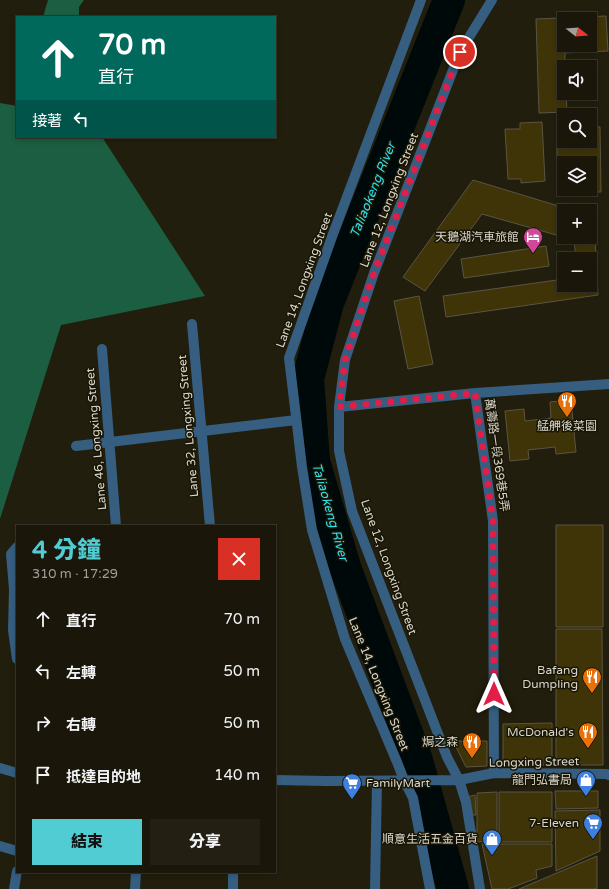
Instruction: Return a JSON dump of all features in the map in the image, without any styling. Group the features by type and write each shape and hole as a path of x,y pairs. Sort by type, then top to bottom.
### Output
{"street":[{"name":"Lane 14, Longxing Street","path":"421,0 333,234 289,358 303,474 312,530 345,639 413,798 430,889"},
{"name":"Lane 12, Longxing Street","path":"480,889 466,802 456,780 352,511 339,451 339,407 345,360 374,273 460,52 492,0"},
{"name":"Lane 32, Longxing Street","path":"192,324 210,525"},
{"name":"Lane 46, Longxing Street","path":"102,350 116,525"},
{"path":"339,407 475,393 609,384"},
{"name":"萬壽路一段369巷5弄","path":"475,393 493,521 494,773"},
{"path":"76,446 296,420"},
{"path":"16,549 11,554 14,589 13,630 16,652"},
{"path":"0,768 16,773"},
{"name":"Longxing Street","path":"404,780 456,780 494,773 609,775"},
{"path":"276,780 404,780"},
{"path":"376,889 377,781"},
{"path":"0,846 16,851"},
{"path":"14,889 17,873"},
{"path":"135,889 136,873"},
{"path":"233,873 233,889"}],"green space":[{"path":"48,0 84,0 79,7 79,16 43,16"},
{"path":"0,103 16,106 16,138 103,138 205,296 61,325 0,519"}],"building":[{"path":"597,16 606,16 608,51 597,52"},
{"path":"557,18 557,52 586,52 565,53 565,60 557,60 557,100 566,100 567,108 557,108 557,112 539,113 536,19"},
{"path":"542,122 545,181 521,183 521,179 508,179 505,129 520,129 520,123"},
{"path":"597,127 600,127 601,192 597,192 597,156 557,156 557,148 597,148"},
{"path":"473,180 557,206 557,235 482,214 425,291 403,277"},
{"path":"574,244 595,244 596,252 575,252"},
{"path":"546,246 549,266 464,278 461,259"},
{"path":"597,276 598,295 446,317 443,296 557,280 557,292 597,292"},
{"path":"419,296 433,364 408,369 394,301"},
{"path":"571,400 576,452 556,454 555,447 528,450 529,459 510,461 505,411 524,409 525,421 551,418 550,402"},
{"path":"556,525 603,525 603,627 556,627"},
{"path":"556,629 602,629 603,765 556,765"},
{"path":"552,723 552,765 503,765 503,724"},
{"path":"453,741 487,741 487,766 466,767"},
{"path":"555,791 598,791 598,808 556,809"},
{"path":"497,792 497,841 477,842 477,793"},
{"path":"499,792 552,792 552,842 499,842"},
{"path":"475,795 476,815 470,815 467,797"},
{"path":"600,810 600,851 556,871 555,811"},
{"path":"482,844 552,844 552,866 536,870 537,878 508,889 492,889"},
{"path":"597,856 597,889 519,889"}],"waterway":[{"name":"Taliaokeng River","path":"449,0 328,303 308,379 314,461 345,567 416,757 453,889"}],"place":[{"name":"天鵝湖汽車旅館","path":"533,254"},
{"name":"艋舺後菜園","path":"567,418"},
{"name":"Bafang Dumpling","path":"592,694"},
{"name":"McDonald's","path":"588,749"},
{"name":"焗之森","path":"472,759"},
{"name":"龍門弘書局","path":"586,797"},
{"name":"FamilyMart","path":"352,800"},
{"name":"7-Eleven","path":"593,840"},
{"name":"順意生活五金百貨","path":"492,856"}],"route":[{"path":"460,52 374,273 345,360 339,407 475,393 493,521 494,694"}]}
